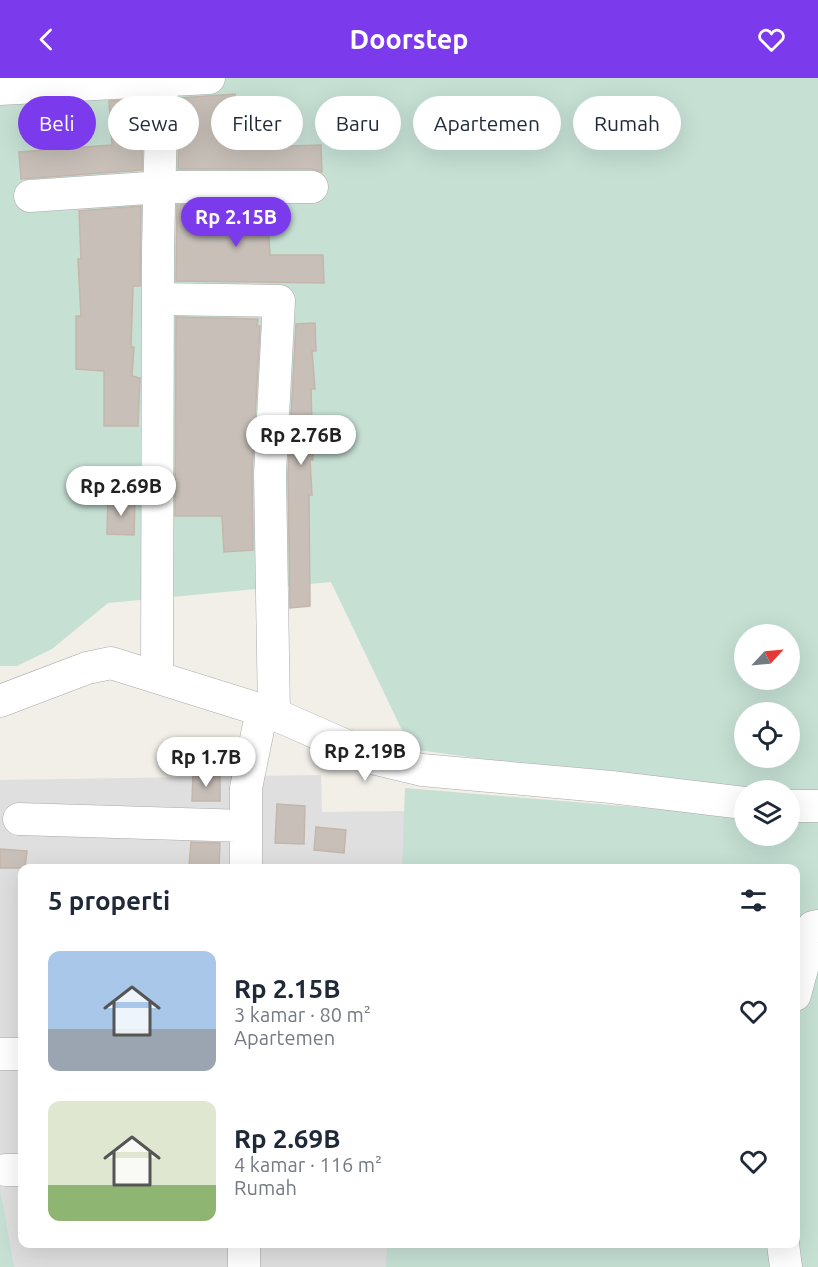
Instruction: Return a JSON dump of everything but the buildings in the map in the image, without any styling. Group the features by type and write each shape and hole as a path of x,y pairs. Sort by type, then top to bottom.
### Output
{"street":[{"path":"0,89 209,78"},
{"path":"158,676 158,299 162,187 162,80"},
{"path":"30,196 162,187 312,187"},
{"path":"158,299 279,301 270,474 268,712 246,788 246,864"},
{"path":"0,700 87,668 111,663 268,712 376,759 422,770 611,787 734,802"},
{"path":"800,806 818,806"},
{"path":"19,819 246,826"},
{"path":"800,976 813,927 818,926"},
{"path":"0,1054 18,1054"},
{"path":"244,1248 244,1267"},
{"path":"784,1248 786,1267"}],"shaded area":[{"path":"321,775 322,812 404,811 491,864 18,864 18,1248 506,1248 506,1267 0,1267 0,780"}],"green space":[{"path":"0,78 818,78 818,798 800,793 800,780 734,780 734,789 697,789 411,749 331,582 108,603 52,649 17,666 0,666"},
{"path":"405,788 734,815 734,846 800,846 800,818 818,819 818,1267 386,1267 387,1248 800,1248 800,864 402,864"},
{"path":"0,1188 14,1267 0,1267"}]}
